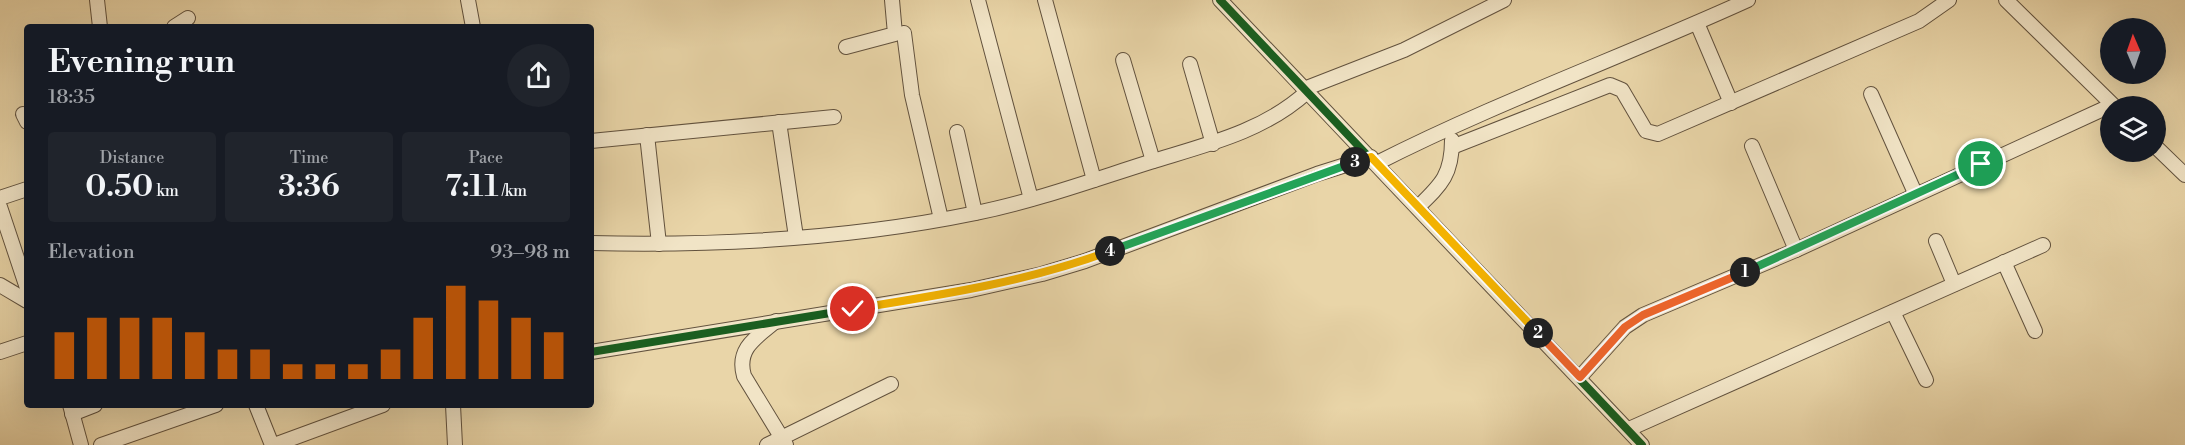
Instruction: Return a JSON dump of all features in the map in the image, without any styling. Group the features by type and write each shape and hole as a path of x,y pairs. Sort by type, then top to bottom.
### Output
{"street":[{"path":"97,0 100,24"},
{"path":"468,0 472,24"},
{"path":"846,47 895,34 892,0"},
{"path":"978,0 1031,199"},
{"path":"1045,0 1094,180"},
{"path":"1220,0 1580,377 1642,445"},
{"path":"594,351 971,290 1042,274 1085,261 1317,174 1374,160 1748,0"},
{"path":"1452,147 1604,85 1617,86 1622,90 1646,131 1651,134 1665,132 1919,21 1949,0"},
{"path":"2006,0 2103,96"},
{"path":"594,243 659,244 874,231 975,213 1031,199 1213,144 1267,120 1305,90 1404,50 1501,1"},
{"path":"179,24 188,18"},
{"path":"1697,23 1731,103"},
{"path":"904,33 912,94 941,219"},
{"path":"1123,60 1153,161"},
{"path":"1190,64 1213,144"},
{"path":"1871,94 1915,193"},
{"path":"1580,377 1625,327 1643,315 1796,250 1915,193 2100,112"},
{"path":"594,141 834,117"},
{"path":"779,122 796,237"},
{"path":"1418,207 1447,176 1452,161 1452,125"},
{"path":"957,132 975,213"},
{"path":"647,135 659,244"},
{"path":"1752,146 1796,250"},
{"path":"2166,157 2185,175"},
{"path":"0,198 24,190"},
{"path":"0,207 24,279"},
{"path":"1936,241 1954,284"},
{"path":"1629,429 2043,245"},
{"path":"2004,262 2035,331"},
{"path":"0,285 24,299"},
{"path":"1893,312 1926,380"},
{"path":"776,320 749,344 742,354 741,365 744,376 784,441"},
{"path":"0,352 24,344"},
{"path":"767,445 784,441 891,384"},
{"path":"101,445 207,408"},
{"path":"257,408 273,445 375,408"},
{"path":"453,408 454,445"},
{"path":"71,409 81,445"}],"cycle path":[{"path":"1220,0 1642,445"},
{"path":"594,352 971,290 1042,274 1085,261 1317,174 1371,157"}],"route":[{"path":"853,309 971,290 1042,274 1085,261 1317,174 1371,157 1580,377 1625,327 1643,315 1796,250 1981,164"}]}
